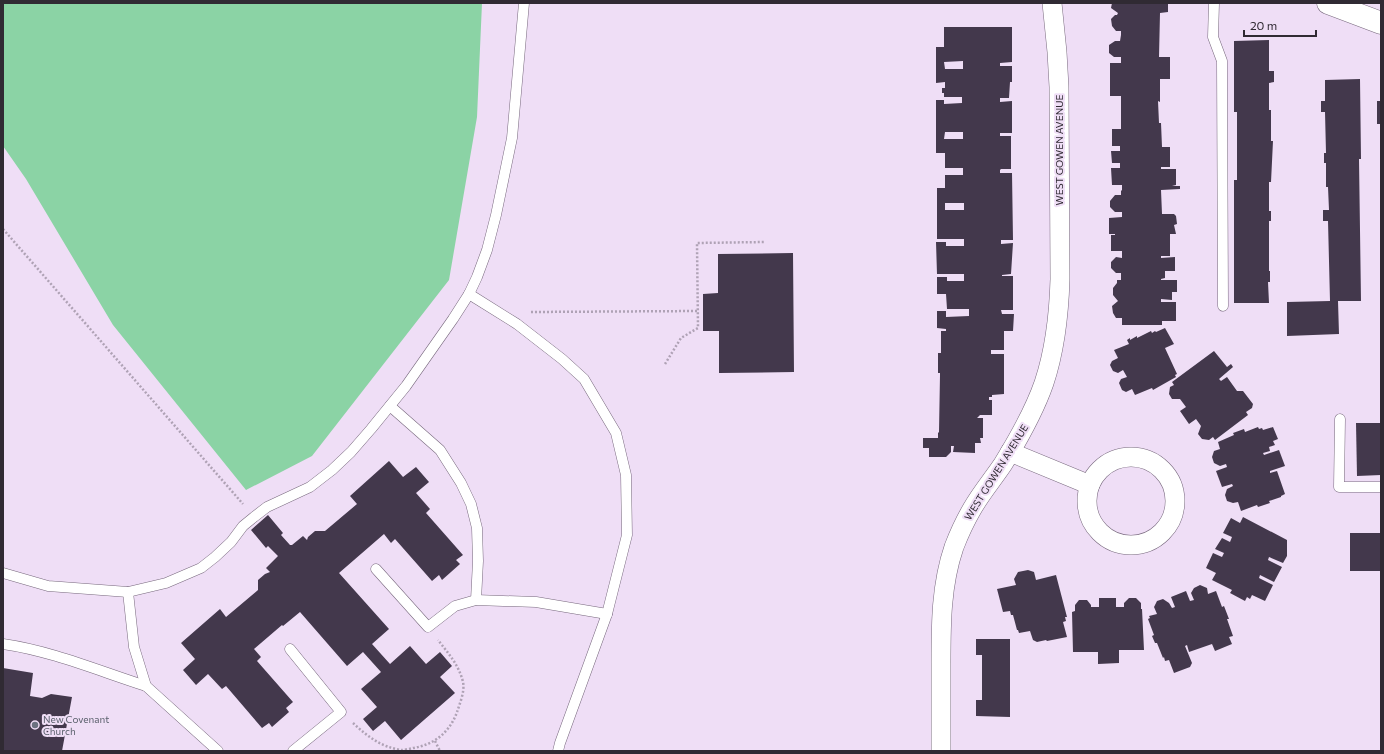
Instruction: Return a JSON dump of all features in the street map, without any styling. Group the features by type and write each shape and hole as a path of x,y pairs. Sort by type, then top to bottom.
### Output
{"main road":[{"path":"1328,3 1381,23"}],"street":[{"name":"WEST GOWEN AVENUE","path":"941,751 941,620 947,571 959,535 972,508 1010,452 1032,412 1044,383 1052,349 1059,304 1059,87 1052,3"},
{"path":"1010,452 1090,485"},
{"path":"1133,456 1147,460 1159,466 1168,476 1174,489 1175,503 1172,516 1166,528 1155,537 1143,543 1129,545 1116,542 1104,535 1094,525 1091,519 1088,512 1087,498 1090,485 1097,473 1107,464 1120,458 1133,456"}],"lane":[{"path":"3,573 48,586 128,592 166,583 201,568 215,557 243,526 254,517 267,507 310,487 332,470 356,446 390,406 429,355 469,294 487,250 512,138 524,3"},
{"path":"1214,3 1213,38 1222,61 1223,306"},
{"path":"469,294 516,324 562,359 584,379 616,433 626,475 627,535 607,614 558,751"},
{"path":"390,406 440,450 461,483 471,504 477,528 478,562 476,600"},
{"path":"1340,419 1339,487 1381,486"},
{"path":"376,569 428,627 455,606 476,600 536,602 607,614"},
{"path":"128,592 134,647 146,686"},
{"path":"3,644 68,660 146,686 218,751"},
{"path":"290,649 341,712 293,751"}],"path":[{"path":"3,229 242,503"},
{"path":"665,364 682,338 698,328 697,243 765,242"},
{"path":"499,312 698,311"},
{"path":"341,712 367,736 385,745 402,750 422,747 445,734 454,720 462,698 463,683 453,659 428,627"},
{"path":"435,740 440,751"}],"green space":[{"path":"3,3 482,3 477,117 449,280 312,456 246,490 113,325 26,179 3,146"}],"building":[{"path":"1112,3 1168,3 1168,12 1160,13 1159,57 1170,57 1170,79 1160,79 1160,102 1158,101 1162,147 1170,147 1170,167 1161,167 1161,169 1176,169 1176,185 1172,186 1180,186 1180,189 1161,190 1162,214 1174,214 1176,216 1177,224 1174,225 1176,234 1170,234 1170,256 1161,256 1161,258 1175,257 1175,271 1165,271 1165,278 1161,280 1177,280 1177,292 1172,292 1172,300 1161,299 1161,302 1176,302 1176,321 1162,321 1162,325 1122,325 1122,318 1116,318 1113,313 1112,306 1118,301 1113,295 1113,288 1117,283 1117,280 1121,280 1121,273 1116,273 1111,268 1111,262 1116,257 1122,258 1122,251 1111,251 1111,235 1115,234 1109,234 1109,218 1122,217 1122,212 1115,212 1110,207 1110,201 1115,195 1121,195 1122,185 1112,185 1111,168 1120,168 1120,163 1112,163 1111,151 1120,151 1120,146 1112,146 1112,129 1121,129 1121,96 1110,96 1110,63 1121,63 1121,57 1114,57 1109,53 1109,45 1115,41 1120,41 1121,35 1121,31 1116,31 1112,26 1111,19 1118,13 1111,8"},
{"path":"944,27 1012,27 1012,62 1000,63 1000,66 1012,66 1012,82 1010,82 1009,98 1000,98 1000,102 1012,101 1012,133 1000,133 1000,136 1011,136 1011,169 1001,169 1000,173 1012,173 1013,240 1001,240 1001,244 1013,243 1011,274 1002,276 1013,276 1013,310 1001,310 1002,314 1014,314 1013,331 1004,331 1004,350 991,350 991,354 1004,354 1004,394 992,395 992,397 989,397 989,400 992,400 992,415 980,415 977,418 983,418 983,438 980,438 981,443 975,443 975,453 953,452 954,446 951,446 951,452 946,457 929,457 929,448 923,448 923,438 938,438 940,373 938,373 938,353 941,353 941,331 946,331 946,329 937,328 937,311 946,311 946,317 969,316 969,309 947,309 946,294 937,294 937,277 947,277 947,281 964,281 964,274 937,274 936,242 946,242 946,246 964,246 964,239 937,239 937,188 945,188 945,175 963,175 963,168 945,168 945,153 936,153 936,100 944,100 944,104 962,103 962,97 944,97 942,88 945,88 945,82 936,83 936,47 944,47","holes":["963,61 963,69 945,69 944,62","945,132 963,132 963,139 944,139","945,203 964,203 964,210 945,210"]},
{"path":"1269,40 1269,71 1274,71 1274,82 1269,83 1271,141 1273,141 1271,182 1269,182 1269,211 1271,211 1271,221 1269,221 1269,303 1234,303 1234,180 1237,180 1237,112 1234,112 1234,41"},
{"path":"1360,79 1361,159 1359,159 1361,301 1338,301 1339,334 1287,336 1287,302 1330,301 1328,221 1323,221 1323,210 1329,210 1328,187 1326,187 1326,163 1324,163 1324,153 1326,153 1325,112 1321,112 1321,101 1325,101 1325,80"},
{"path":"1377,101 1381,101 1381,124 1377,124"},
{"path":"793,253 794,372 719,373 719,331 703,331 703,294 718,293 718,254"},
{"path":"1165,328 1174,344 1165,348 1177,374 1175,375 1176,377 1153,390 1152,388 1135,395 1132,389 1126,392 1122,390 1119,383 1121,379 1127,377 1123,370 1118,373 1113,371 1110,365 1112,361 1118,358 1114,350 1129,344 1127,340 1130,338 1130,340 1151,331 1152,333"},
{"path":"1214,351 1227,367 1231,364 1233,367 1219,379 1221,381 1227,377 1237,391 1243,391 1253,404 1252,408 1246,412 1248,415 1215,440 1213,437 1209,440 1202,439 1198,434 1201,426 1196,419 1189,424 1180,411 1186,407 1180,399 1172,399 1169,394 1170,387 1174,385 1172,382"},
{"path":"1356,423 1381,423 1381,475 1357,476"},
{"path":"1258,427 1259,429 1262,428 1263,430 1273,427 1278,439 1273,441 1275,445 1269,447 1270,451 1263,453 1264,455 1279,450 1285,466 1270,471 1270,473 1277,471 1285,494 1269,501 1270,503 1258,507 1257,505 1241,511 1238,502 1233,503 1227,501 1225,495 1227,489 1233,486 1232,484 1222,487 1216,471 1227,467 1226,464 1220,466 1214,463 1212,457 1214,451 1220,449 1218,442 1234,435 1233,433 1244,429 1245,432"},
{"path":"389,461 403,477 416,467 429,482 416,493 430,509 426,513 463,555 456,560 460,564 442,580 439,575 432,581 395,539 391,543 384,534 339,573 389,629 372,644 390,664 410,646 426,664 440,652 452,666 440,677 455,693 401,740 385,721 373,731 363,719 377,707 361,689 381,672 363,652 347,666 300,612 254,649 261,657 257,661 293,702 286,708 289,712 272,727 269,723 262,728 226,686 222,689 208,674 196,685 183,670 195,659 181,643 220,609 226,617 258,590 258,580 270,572 266,568 278,556 268,546 266,548 251,530 268,515 283,533 281,535 290,545 303,536 307,540 308,537 315,531 325,531 357,504 350,496"},
{"path":"1243,517 1287,540 1287,556 1283,563 1269,557 1268,560 1282,567 1274,582 1260,575 1259,578 1273,585 1265,601 1252,595 1250,599 1247,597 1245,601 1230,593 1232,590 1212,580 1216,573 1206,568 1213,553 1222,557 1224,553 1215,549 1222,538 1230,542 1232,537 1223,533 1231,518 1240,523"},
{"path":"1350,533 1381,533 1381,571 1350,571"},
{"path":"1028,570 1034,572 1036,580 1056,575 1067,617 1065,617 1066,621 1063,622 1067,637 1037,642 1033,640 1030,631 1019,633 1013,615 1011,615 1010,611 1003,612 997,589 1016,585 1014,579 1018,572"},
{"path":"1200,585 1207,588 1208,594 1216,591 1222,607 1224,606 1229,619 1227,619 1233,636 1229,637 1232,644 1215,651 1212,644 1189,652 1187,645 1185,646 1192,663 1190,667 1174,673 1169,660 1165,661 1157,643 1155,643 1152,636 1154,635 1148,619 1150,618 1149,616 1157,614 1154,607 1157,601 1163,599 1169,603 1172,608 1175,607 1171,597 1186,591 1190,601 1194,600 1191,593 1194,588"},
{"path":"1099,598 1116,598 1116,607 1124,607 1124,603 1129,598 1136,598 1141,603 1144,650 1119,650 1119,663 1098,664 1098,652 1073,652 1072,612 1075,611 1075,605 1079,600 1087,600 1091,607 1099,607"},
{"path":"976,639 1010,639 1010,717 976,716 976,700 982,700 982,655 976,655"},
{"name":"New Covenant Church","path":"3,668 33,673 30,696 42,698 51,694 72,697 62,751 3,751"}],"place":[{"name":"New Covenant Church","path":"35,725"}]}
